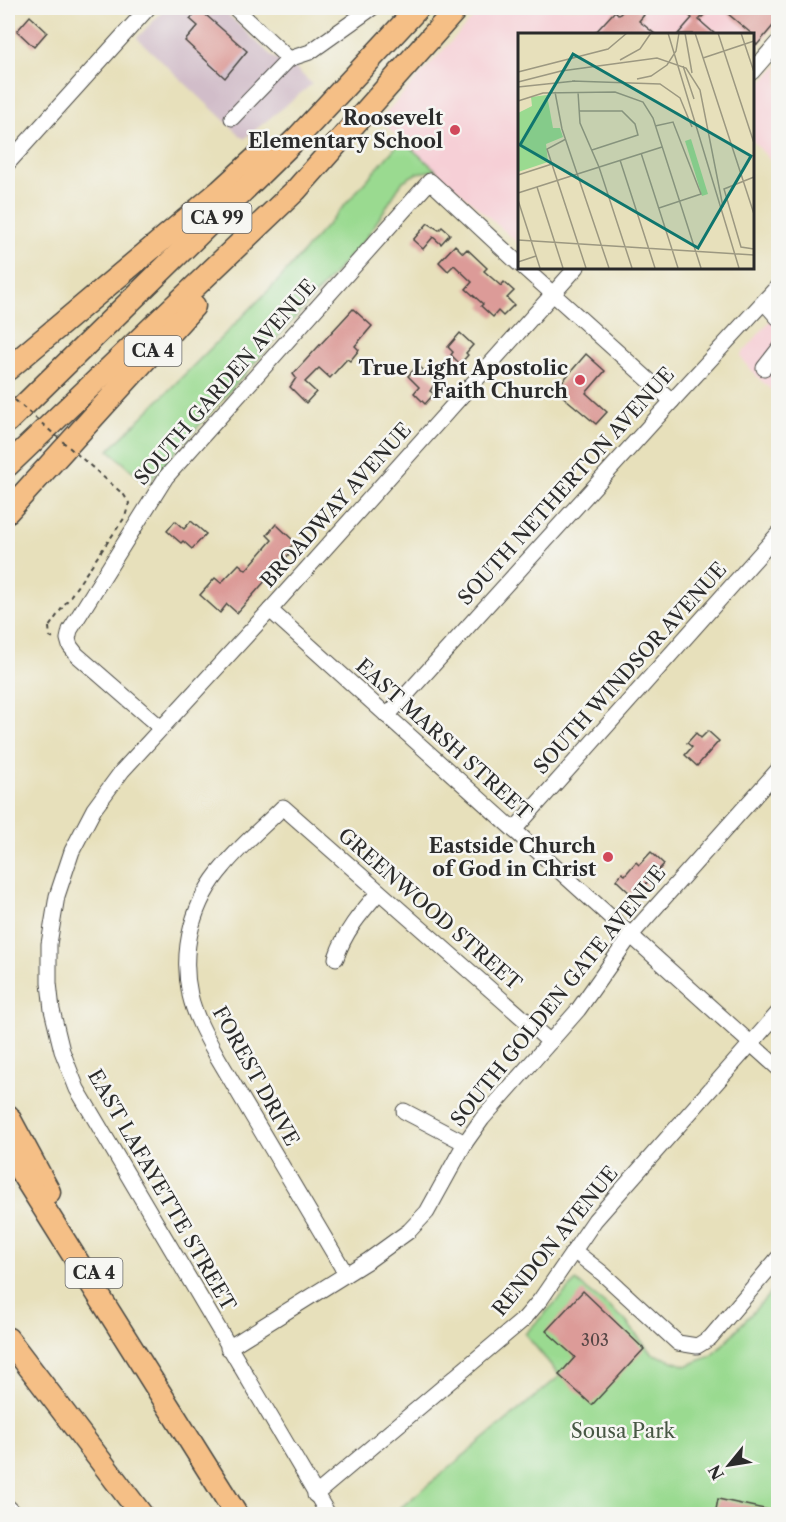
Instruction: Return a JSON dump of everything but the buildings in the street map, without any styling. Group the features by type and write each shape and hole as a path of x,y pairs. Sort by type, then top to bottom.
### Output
{"highway":[{"path":"8,369 220,191 418,8"},
{"name":"CA 99","path":"8,421 298,137 418,8"},
{"name":"CA 99","path":"8,465 296,190 457,8"},
{"name":"CA 4","path":"8,511 178,322 245,253 296,190"},
{"name":"CA 4","path":"8,1116 183,1428 236,1515"},
{"path":"8,1151 85,1278 183,1428"},
{"path":"8,1339 139,1515"},
{"path":"8,1363 83,1456 139,1515"}],"street":[{"path":"8,163 148,8"},
{"path":"235,8 290,59"},
{"path":"232,118 290,59 310,52 372,8"},
{"path":"753,71 778,42"},
{"name":"SOUTH GARDEN AVENUE","path":"161,728 77,655 68,639 70,630 166,477 430,182 518,263"},
{"name":"BROADWAY AVENUE","path":"270,610 577,268"},
{"path":"531,270 553,295 672,400"},
{"name":"SOUTH NETHERTON AVENUE","path":"387,716 778,286"},
{"path":"764,302 778,318"},
{"path":"764,368 778,350"},
{"name":"SOUTH WINDSOR AVENUE","path":"514,830 778,534"},
{"name":"EAST LAFAYETTE STREET","path":"270,610 122,771 94,809 72,850 57,896 49,944 49,983 56,1031 77,1089 328,1515"},
{"name":"EAST MARSH STREET","path":"270,610 778,1068"},
{"name":"SOUTH GOLDEN GATE AVENUE","path":"228,1348 369,1260 419,1221 427,1212 465,1143 482,1119 578,1010 631,935 778,770"},
{"name":"GREENWOOD STREET","path":"283,807 550,1042"},
{"name":"FOREST DRIVE","path":"283,807 224,865 205,892 191,924 186,974 190,996 204,1033 346,1274"},
{"path":"336,958 350,925 379,892"},
{"name":"RENDON AVENUE","path":"315,1495 525,1319 595,1220 778,1013"},
{"path":"404,1111 465,1143"},
{"path":"573,1251 635,1303 670,1338 686,1346 697,1346 710,1338 778,1258"},
{"path":"8,1507 15,1515"}],"path":[{"path":"8,394 124,495 129,503 125,517 49,627"}],"shaded area":[{"path":"166,8 221,8 273,57 293,66 312,84 244,139 137,38"},
{"name":"Roosevelt Elementary School","path":"482,8 778,8 778,22 753,51 753,33 518,33 518,243 379,120"},
{"path":"778,65 778,169 753,141 753,91"},
{"path":"778,311 778,396 756,376 740,356"}],"green space":[{"path":"402,140 436,170 417,173 403,181 367,237 147,484 109,450 276,283"},
{"name":"Sousa Park","path":"576,1281 624,1319 651,1353 686,1366 713,1355 778,1285 778,1514 393,1514 560,1376 525,1334"}],"place":[{"name":"Roosevelt Elementary School","path":"455,130"},
{"name":"True Light Apostolic Faith Church","path":"580,380"},
{"name":"Eastside Church of God in Christ","path":"608,857"}]}
